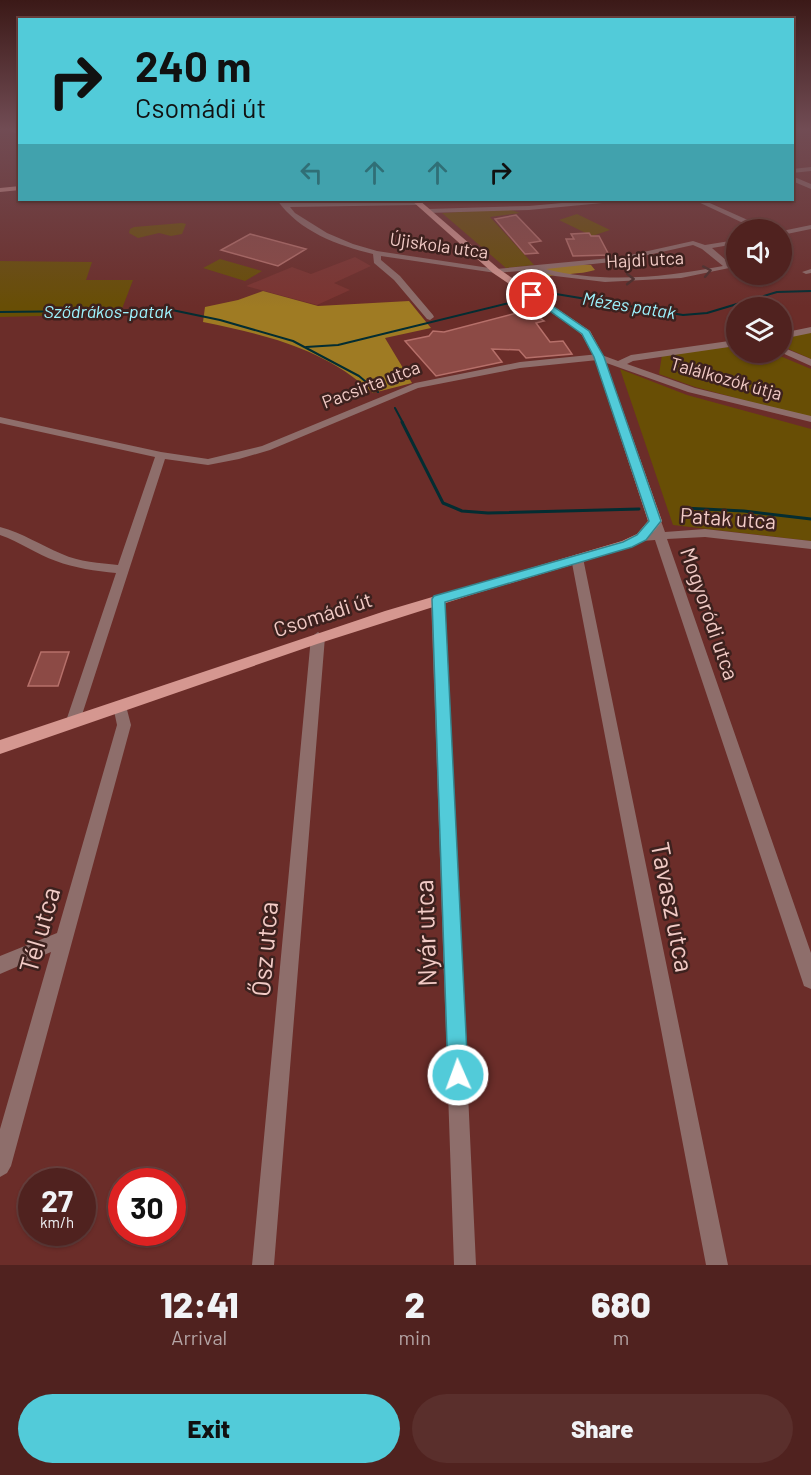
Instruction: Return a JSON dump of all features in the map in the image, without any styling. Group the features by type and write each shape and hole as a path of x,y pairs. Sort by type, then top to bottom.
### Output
{"main road":[{"name":"Mogyoródi utca","path":"417,201 496,271 586,333 602,357 657,528"},
{"name":"Csomádi út","path":"0,746 438,599 627,544 657,528"}],"street":[{"path":"284,202 417,201"},
{"path":"499,208 506,201"},
{"path":"428,211 538,207 602,201"},
{"path":"700,201 741,219"},
{"name":"Újiskola utca","path":"284,202 292,215 324,235 351,246 377,253 496,271"},
{"path":"792,231 811,227"},
{"name":"Hajdi utca","path":"496,271 531,267 621,259 693,243 705,248 730,267 652,279 555,275 531,267"},
{"name":"Hajdi utca","path":"705,248 726,244"},
{"name":"Újiskola utca","path":"377,253 377,261 397,278 430,318"},
{"path":"792,334 811,330"},
{"path":"621,363 631,358 726,344"},
{"path":"792,354 811,363"},
{"name":"Találkozók útja","path":"602,357 692,390 811,420"},
{"name":"Pacsirta utca","path":"0,420 161,455 208,462 239,456 415,386 520,365 602,357"},
{"path":"73,721 161,455"},
{"name":"Patak utca","path":"657,528 811,545"},
{"name":"Mogyoródi utca","path":"657,528 811,980"},
{"path":"0,531 24,539 59,558 96,567 122,569"},
{"name":"Tavasz utca","path":"577,558 717,1265"},
{"name":"Nyár utca","path":"438,599 465,1265"},
{"name":"Ősz utca","path":"263,1265 318,638"},
{"name":"Tél utca","path":"0,1166 124,725 120,706"},
{"path":"0,965 64,938"}],"shaded area":[{"path":"508,209 520,213 490,217 534,265 506,268 442,213"},
{"path":"577,214 610,230 592,236 559,220"},
{"path":"186,224 182,234 171,236 159,233 138,238 129,233 134,227"},
{"path":"355,257 371,266 334,283 350,290 317,305 246,286 292,267 311,274"},
{"path":"220,259 262,271 245,281 203,268"},
{"path":"0,261 92,262 86,280 133,280 120,314 0,317"},
{"path":"574,264 591,265 595,270 545,277 549,288 541,291 530,286 519,275 524,271"},
{"path":"263,291 318,306 409,301 431,328 385,338 412,383 373,393 354,378 314,354 272,338 203,322 205,307 238,300"},
{"path":"811,332 811,359 792,350 792,336"},
{"path":"726,347 726,363 792,363 792,361 811,369 811,418 695,387 659,374 662,355"},
{"path":"620,369 687,395 811,429 811,541 673,525"}],"building":[{"path":"516,215 541,241 529,243 538,253 525,254 495,219"},
{"path":"589,233 591,236 599,236 609,255 573,256 566,239 574,239 571,234"},
{"path":"250,234 306,249 278,266 221,250"},
{"path":"528,310 544,321 536,323 550,342 563,341 572,354 526,358 519,350 492,349 502,362 436,376 405,341 429,336 433,331 444,332"},
{"path":"41,652 69,652 58,686 28,686"}],"waterway":[{"name":"Mézes patak","path":"306,347 338,345 550,293 683,315 707,313 777,292 811,291"},
{"name":"Sződrákos-patak","path":"0,312 172,310 220,320 293,341 359,376 378,392"},
{"name":"Sződrákos-patak","path":"395,408 403,423"},
{"name":"Sződrákos-patak","path":"402,422 443,503 462,511 488,513 639,509"},
{"name":"Sződrákos-patak","path":"683,508 744,511 811,519"}],"route":[{"path":"458,1075 438,599 627,544 642,537 655,521 599,357 586,333 532,295"}]}
